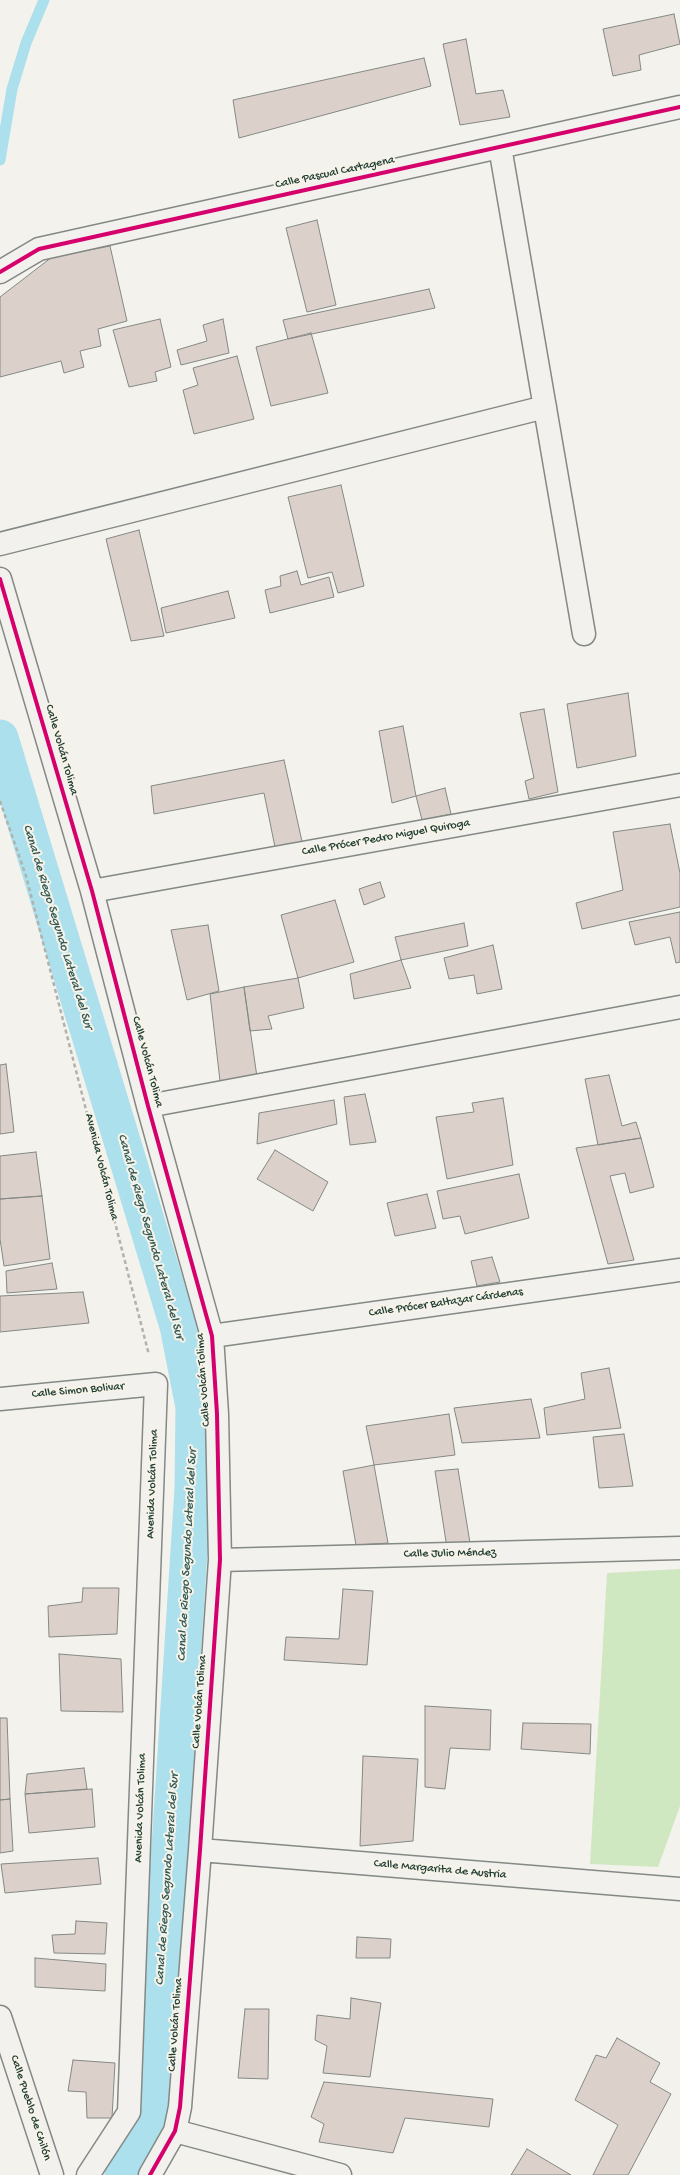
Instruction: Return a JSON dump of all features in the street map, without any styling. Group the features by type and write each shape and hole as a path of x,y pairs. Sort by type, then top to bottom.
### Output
{"street":[{"name":"Calle Pascual Cartagena","path":"0,272 39,248 680,107"},
{"path":"500,147 584,634"},
{"path":"0,544 545,407"},
{"name":"Calle Volcán Tolima","path":"0,579 92,891 148,1106 212,1336 217,1414 220,1560 200,1850 180,2107 175,2131 150,2175"},
{"name":"Calle Prócer Pedro Miguel Quiroga","path":"92,891 680,785"},
{"path":"148,1106 680,1007"},
{"name":"Calle Prócer Baltazar Cárdenas","path":"212,1336 680,1270"},
{"name":"Calle Simon Bolivar","path":"0,1399 156,1384"},
{"name":"Avenida Volcán Tolima","path":"88,2175 129,2112 156,1384"},
{"name":"Calle Julio Méndez","path":"220,1560 680,1548"},
{"name":"Calle Margarita de Austria","path":"200,1850 680,1889"},
{"name":"Calle Pueblo de Chilón","path":"0,2017 52,2175"},
{"path":"175,2131 340,2175"}],"green space":[{"path":"680,1569 680,1806 658,1867 590,1864 607,1573"}],"building":[{"path":"674,14 680,44 639,55 641,70 613,76 603,29"},
{"path":"466,39 476,94 503,90 510,117 460,125 443,44"},
{"path":"424,58 431,86 239,138 233,100"},
{"path":"317,220 336,305 307,312 286,228"},
{"path":"110,246 127,321 98,329 101,346 80,351 84,367 64,373 61,361 0,377 0,297 52,257"},
{"path":"429,289 435,308 288,339 283,320"},
{"path":"160,319 171,367 155,372 157,381 129,387 113,330"},
{"path":"223,319 229,353 181,365 177,350 207,341 203,325"},
{"path":"311,333 328,393 271,406 256,347"},
{"path":"237,356 254,419 194,434 183,390 198,385 193,368"},
{"path":"341,485 364,586 338,593 332,572 308,578 288,497"},
{"path":"139,530 164,636 131,641 106,539"},
{"path":"297,571 301,585 329,577 334,597 270,613 265,590 281,586 280,576"},
{"path":"228,591 235,618 166,633 161,608"},
{"path":"628,693 636,756 577,768 567,704"},
{"path":"544,709 558,792 529,799 525,781 534,778 520,713"},
{"path":"403,726 416,796 392,803 379,731"},
{"path":"284,760 303,846 276,852 264,793 154,814 151,786"},
{"path":"445,788 451,814 422,820 416,796"},
{"path":"670,824 680,873 680,907 582,929 576,903 623,890 613,832"},
{"path":"380,882 385,897 364,905 359,889"},
{"path":"335,900 354,962 298,978 281,915"},
{"path":"680,912 680,962 676,963 670,937 635,945 629,922"},
{"path":"464,923 468,946 401,960 395,937"},
{"path":"208,925 219,991 187,1000 171,930"},
{"path":"493,945 502,989 477,994 474,975 449,979 444,958"},
{"path":"401,960 411,988 354,999 350,974"},
{"path":"298,978 304,1008 268,1016 272,1029 250,1031 244,987"},
{"path":"244,987 257,1077 220,1081 210,994"},
{"path":"6,1064 14,1132 0,1134 0,1065"},
{"path":"609,1075 622,1126 636,1122 641,1138 598,1145 585,1079"},
{"path":"365,1094 376,1142 350,1145 344,1097"},
{"path":"503,1098 513,1165 447,1179 436,1117 474,1112 472,1103"},
{"path":"334,1100 337,1124 257,1144 259,1113"},
{"path":"641,1138 654,1187 630,1193 625,1173 610,1176 634,1260 608,1264 576,1148"},
{"path":"275,1150 328,1182 313,1211 257,1179"},
{"path":"36,1152 42,1196 0,1199 0,1156"},
{"path":"519,1174 529,1218 465,1234 460,1216 443,1219 437,1191"},
{"path":"427,1194 436,1228 395,1236 387,1203"},
{"path":"42,1196 50,1259 4,1266 0,1239 0,1199"},
{"path":"492,1257 500,1282 477,1286 471,1261"},
{"path":"52,1263 57,1289 7,1293 6,1271"},
{"path":"83,1292 89,1323 0,1332 0,1296"},
{"path":"609,1368 621,1428 547,1435 544,1408 585,1399 581,1373"},
{"path":"531,1399 540,1438 462,1443 454,1408"},
{"path":"449,1414 455,1455 374,1465 366,1426"},
{"path":"624,1434 633,1486 599,1488 593,1437"},
{"path":"374,1465 388,1543 356,1545 343,1471"},
{"path":"458,1469 470,1543 447,1548 435,1471"},
{"path":"83,1588 119,1588 117,1634 49,1637 48,1606 82,1602"},
{"path":"343,1589 373,1591 367,1665 284,1660 286,1637 339,1639"},
{"path":"59,1654 121,1659 123,1712 61,1711"},
{"path":"425,1706 491,1710 490,1750 450,1748 445,1789 425,1787"},
{"path":"0,1718 7,1718 10,1799 0,1800"},
{"path":"523,1723 591,1724 590,1754 521,1749"},
{"path":"363,1756 418,1759 413,1841 360,1846"},
{"path":"84,1768 87,1789 25,1794 27,1774"},
{"path":"92,1789 95,1827 29,1833 25,1794"},
{"path":"10,1799 13,1851 0,1853 0,1800"},
{"path":"98,1858 101,1884 5,1893 1,1864"},
{"path":"76,1921 107,1923 105,1954 54,1953 52,1935 75,1934"},
{"path":"357,1937 391,1939 390,1958 356,1958"},
{"path":"35,1958 106,1964 105,1991 35,1987"},
{"path":"351,1998 381,2003 370,2077 323,2073 327,2046 315,2040 317,2015 350,2019"},
{"path":"245,2009 269,2009 268,2079 238,2078"},
{"path":"617,2038 660,2063 650,2082 671,2094 628,2175 593,2175 618,2125 575,2100 596,2055 606,2058"},
{"path":"73,2060 115,2063 112,2118 87,2118 86,2092 68,2091"},
{"path":"324,2082 493,2099 489,2127 405,2118 393,2153 319,2142 324,2124 311,2117"},
{"path":"527,2149 571,2175 511,2175"}],"waterway":[{"path":"0,160 12,89 26,43 44,0"},
{"name":"Canal de Riego Segundo Lateral del Sur","path":"0,738 178,1326 194,1407 193,1489 153,2110 149,2138 123,2175"}],"cycle path":[{"path":"0,272 39,249 680,107"},
{"path":"0,579 92,891 148,1106 212,1336 217,1414 220,1560 200,1850 180,2107 175,2131 150,2175"}]}
